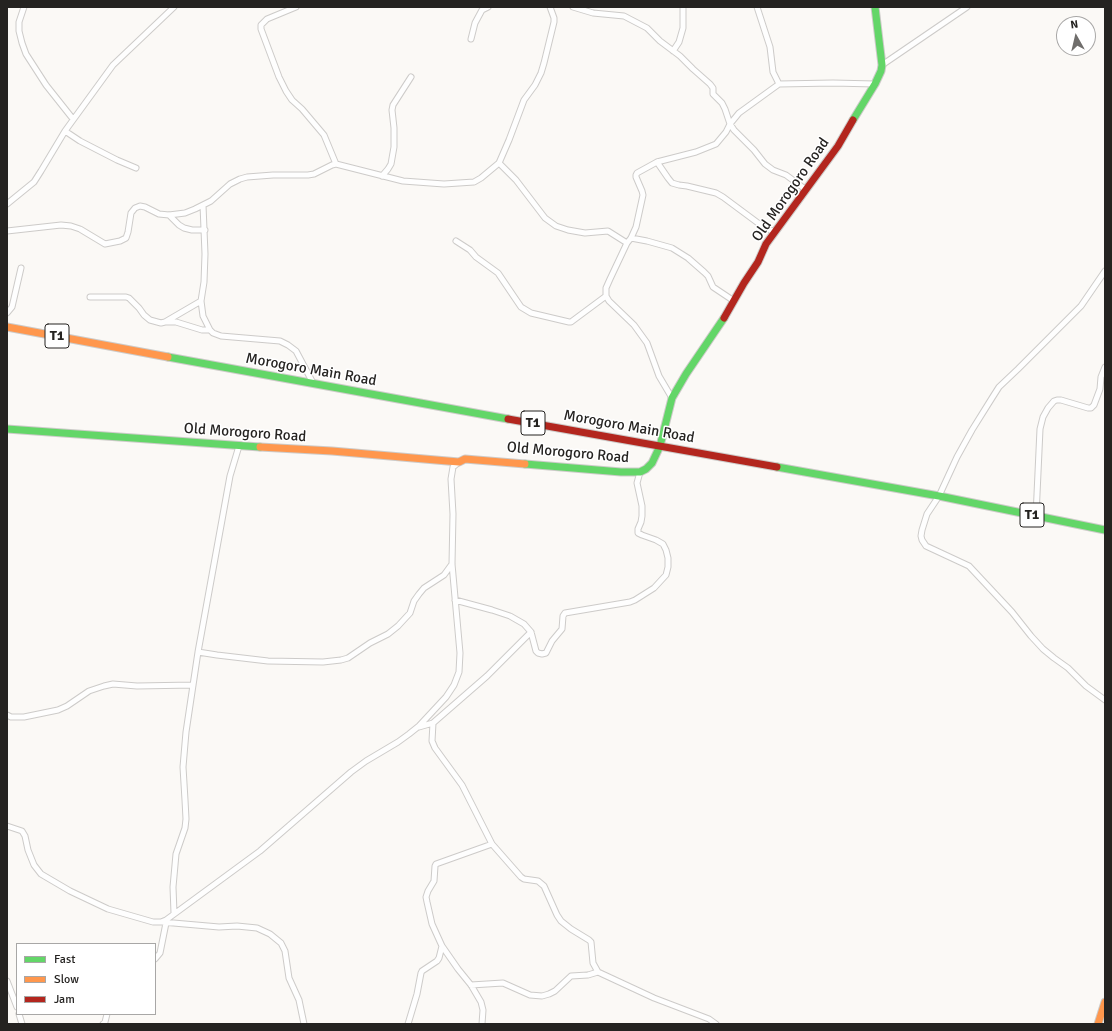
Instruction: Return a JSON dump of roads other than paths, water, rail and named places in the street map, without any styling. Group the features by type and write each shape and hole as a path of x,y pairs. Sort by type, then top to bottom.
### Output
{"main road":[{"name":"Old Morogoro Road","path":"7,429 238,446 332,451 459,462 465,459 485,460 621,472 640,472 652,463 660,446 672,398 686,374 722,321 758,262 766,244 838,146 875,84 882,65 875,7"},
{"name":"Morogoro Main Road","path":"7,327 939,496 1105,530"},
{"path":"1098,1024 1105,1002"}],"street":[{"path":"24,7 19,22 19,31 26,54 46,85 73,120"},
{"path":"7,204 34,182 65,131 113,65 174,7"},
{"path":"296,7 267,19 261,25 261,29 279,77 286,91 292,100 302,109 324,135 336,164"},
{"path":"471,39 475,23 482,10 488,7"},
{"path":"7,231 61,225 80,229 105,244 120,241 126,238 131,213 135,208 140,206 146,207 159,214 169,215 185,213 211,201 230,184 240,179 273,175 308,176 336,164 403,181 444,184 474,182 499,163 524,100 535,85 541,73 554,22 550,7"},
{"path":"573,7 593,12 624,16 647,28 710,84 713,88 714,95 725,109 730,124 739,136 754,150 768,167 786,176 805,189"},
{"path":"673,51 679,42 683,28 683,7"},
{"path":"758,7 770,47 773,72 779,84"},
{"path":"882,65 967,7"},
{"path":"382,176 391,164 394,147 393,105 410,77"},
{"path":"672,398 659,376 647,343 634,325 609,301 606,296 606,288 636,227 643,195 636,175 657,162 696,152 711,146 721,139 739,113 779,84 875,84"},
{"path":"65,131 80,141 136,168"},
{"path":"657,162 672,183 716,193 724,197 758,223 774,232"},
{"path":"499,163 516,180 546,218 556,226 585,233 608,231 629,241 647,240 672,248 688,258 704,272 708,276 713,287 734,301"},
{"path":"203,205 205,254 204,282 201,301 203,316 210,330 221,336 280,341 288,345 296,351 313,383"},
{"path":"169,215 184,228 192,230 205,230"},
{"path":"456,241 470,250 476,257 498,273 521,307 531,312 572,322 606,296"},
{"path":"7,313 9,313 12,307 21,268"},
{"path":"1105,271 1103,278 1081,306 999,387 957,457 939,496 927,514 922,530 922,540 926,546 969,566 1012,612 1037,643 1068,668 1086,686 1105,700"},
{"path":"90,297 126,297 136,304 144,315 155,322 176,322 202,330 210,330"},
{"path":"165,322 201,301"},
{"path":"1036,516 1040,429 1043,417 1048,408 1054,401 1057,400 1091,408 1094,405 1100,389 1101,377 1105,367"},
{"path":"174,913 173,887 176,854 185,828 186,819 183,767 193,685 230,476 238,446"},
{"path":"156,958 160,953 163,922 260,851 351,772 366,761 398,742 418,727 446,697 454,685 460,665 460,653 452,564 453,514 451,479 452,467 459,462"},
{"path":"455,600 510,616 524,624 531,632 536,651 540,654 544,654 562,629 563,616 565,613 630,602 654,588 666,575 668,558 663,544 638,532 642,516 642,506 637,483 640,472"},
{"path":"198,652 268,661 323,662 348,658 370,643 388,634 398,626 410,613 414,601 424,588 444,575 452,564"},
{"path":"418,727 433,723 488,676 531,632"},
{"path":"7,715 11,717 24,717 58,710 67,706 89,691 113,684 137,686 193,685"},
{"path":"433,723 432,741 435,748 462,785 492,844 521,877 524,879 538,881 544,886 561,921 591,942 593,963 598,972 654,998 709,1019 716,1024"},
{"path":"7,826 22,831 34,865 41,874 70,891 108,909 153,922 257,928 270,934 281,943 285,951 289,978 299,1000 304,1024"},
{"path":"482,1024 483,1006 471,985 442,946 432,924 426,897 434,881 436,864 492,844"},
{"path":"408,1024 409,1016 417,994 421,973 437,961 442,946"},
{"path":"471,985 503,983 530,996 542,996 555,991 571,976 588,975 598,972"},
{"path":"7,980 16,1004"},
{"path":"103,1024 107,1015"}]}
